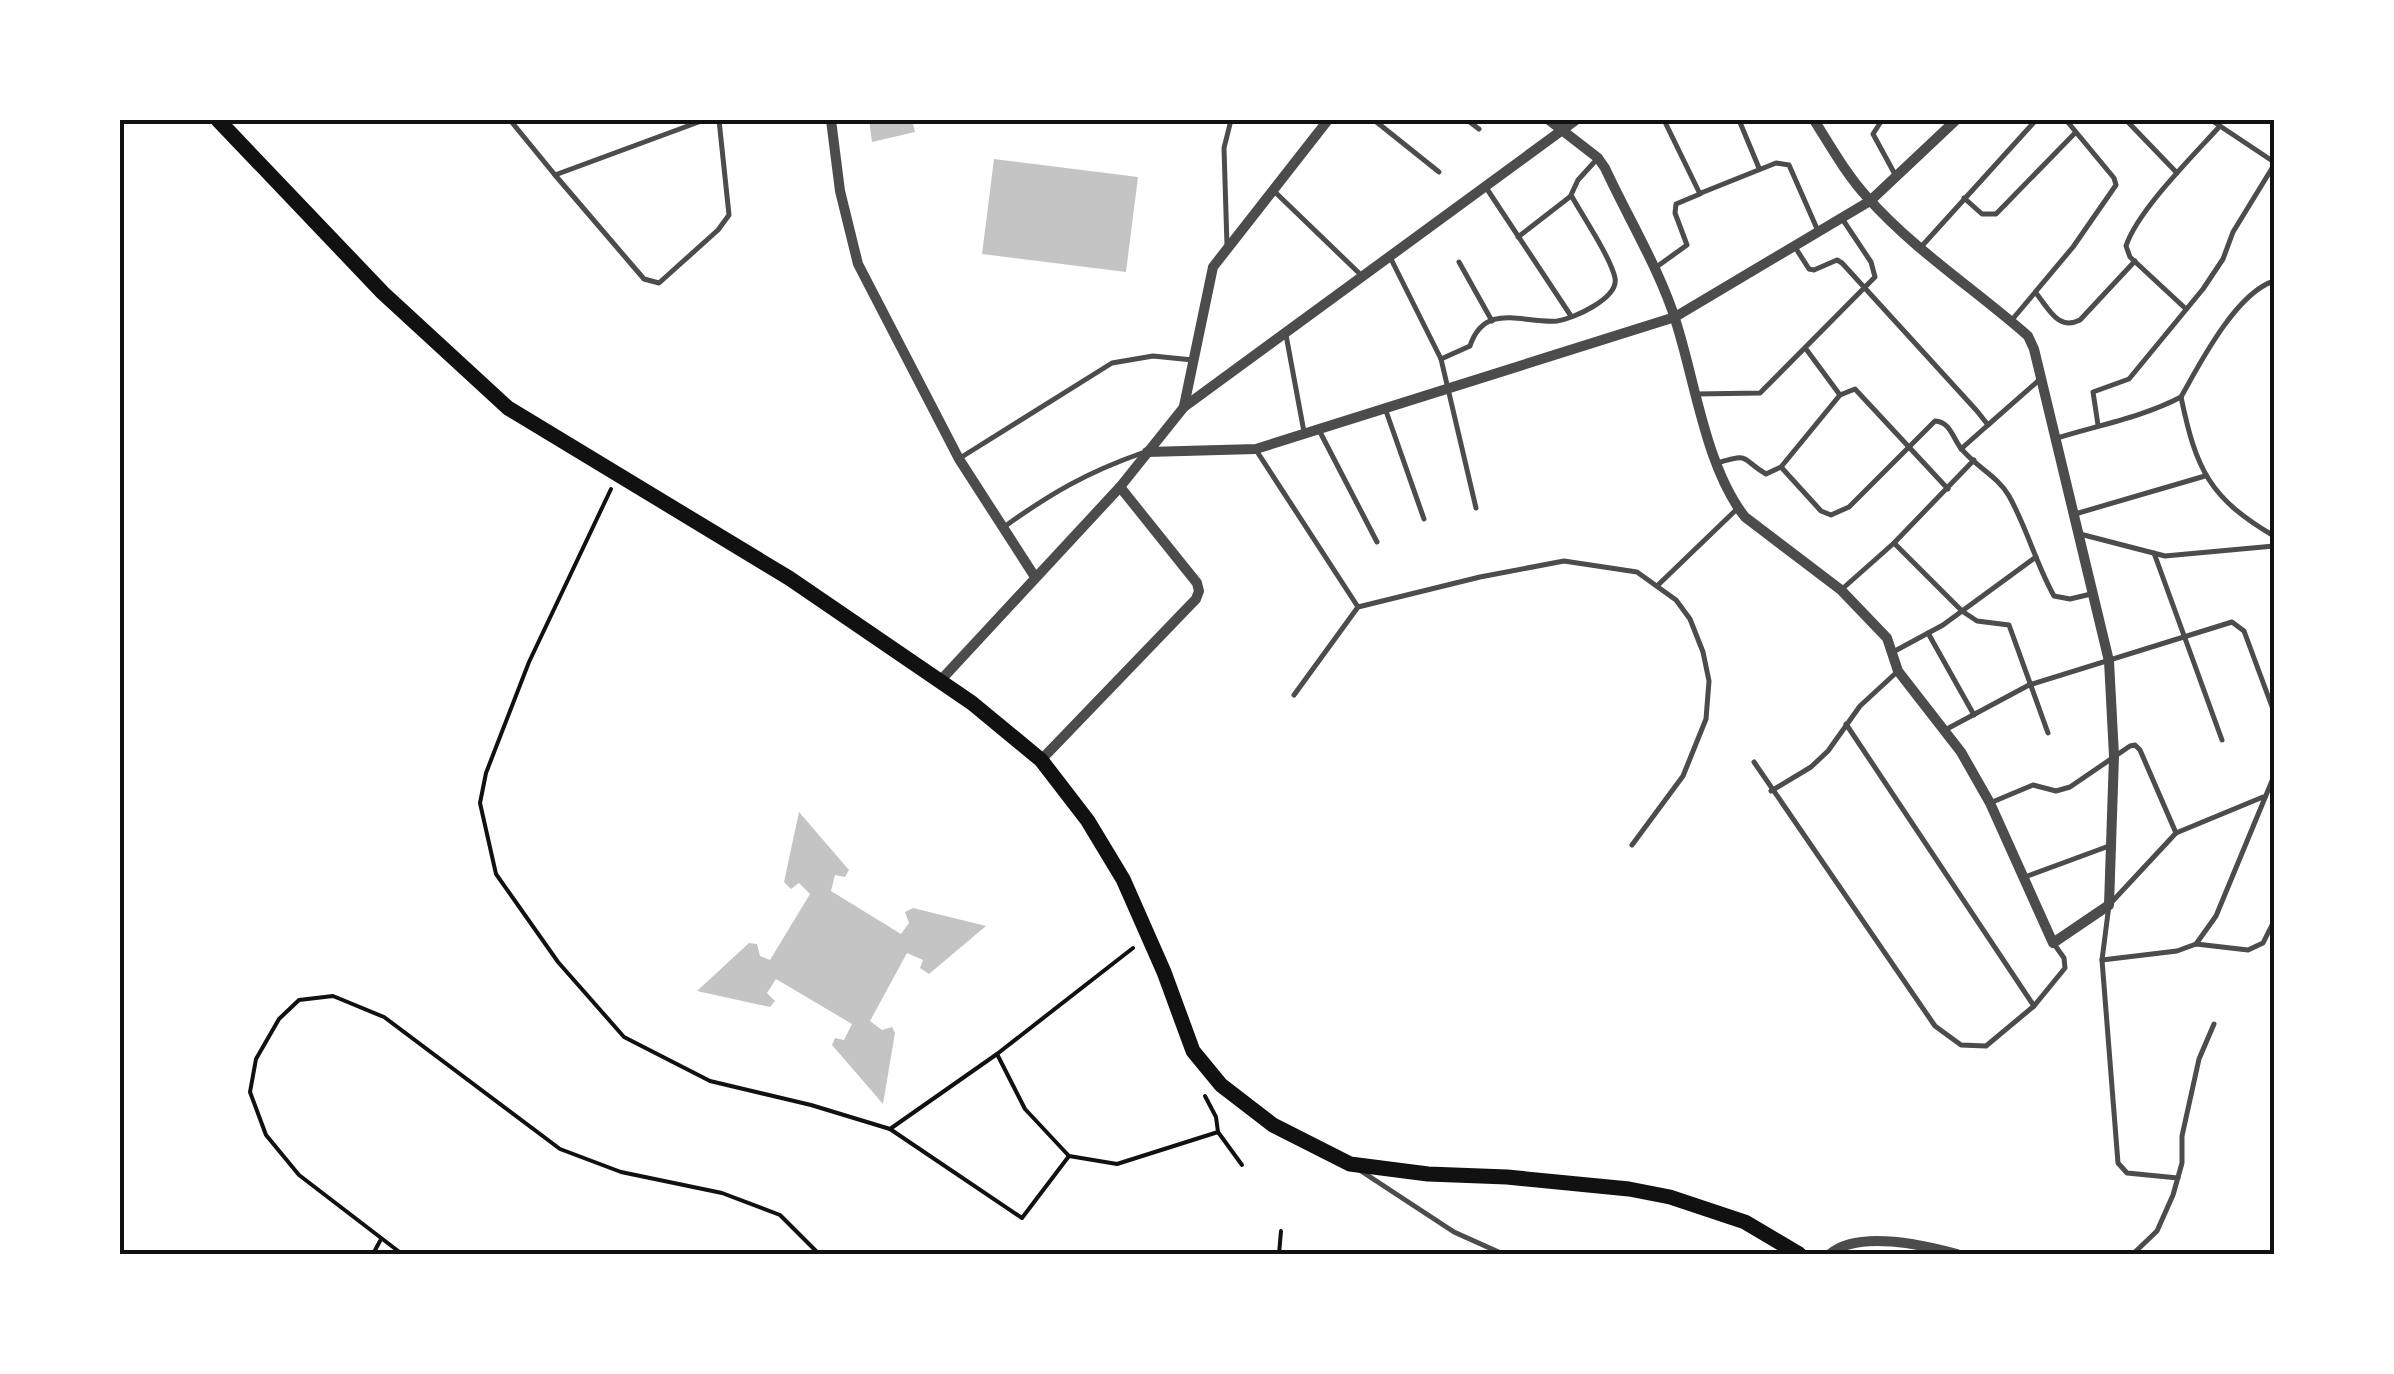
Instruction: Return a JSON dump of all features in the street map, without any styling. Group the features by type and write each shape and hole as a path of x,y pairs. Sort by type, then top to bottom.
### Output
{"main road":[{"path":"218,120 383,293 478,383 531,424 789,578 997,721 1041,760 1106,849 1149,936 1188,1042 1211,1075 1273,1125 1350,1164 1648,1192 1722,1212 1798,1254"}],"street":[{"path":"832,120 840,191 858,264 959,458 1035,577"},
{"path":"1184,407 1213,267 1328,120"},
{"path":"1550,120 1598,158 1653,269 1675,317 1717,463 1738,508 1744,517 1841,590 1886,638 1898,671 1945,730 1990,803 2053,943 2110,905 2114,756 2109,660 2042,377 2028,336 1870,201 1846,172 1814,120"},
{"path":"940,681 1120,487 1184,407 1576,120"},
{"path":"1148,452 1256,449 1675,317 1870,201 1956,120"},
{"path":"1041,760 1196,599 1199,591 1197,582 1120,487"},
{"path":"1830,1254 1846,1244 1884,1241 1957,1254"}],"lane":[{"path":"510,120 644,279 658,283 718,230 728,214 720,120"},
{"path":"555,176 704,120"},
{"path":"1227,249 1224,148 1231,120"},
{"path":"1374,120 1439,172"},
{"path":"1467,120 1479,129"},
{"path":"1664,120 1700,194"},
{"path":"1739,120 1760,169"},
{"path":"1882,120 1873,134 1875,142 1897,178"},
{"path":"1921,248 2036,120"},
{"path":"2011,321 2073,247 2116,185 2066,120"},
{"path":"2126,120 2177,174"},
{"path":"2098,425 2093,392 2128,379 2186,308 2223,260 2234,232 2274,164 2212,120"},
{"path":"2186,308 2135,261 2128,252 2127,241 2177,174 2220,126"},
{"path":"1964,198 1982,214 1996,214 2075,134"},
{"path":"1518,236 1571,195 1578,180 1598,158"},
{"path":"1653,269 1686,246 1675,213 1676,204 1776,163 1790,164 1818,231"},
{"path":"1485,186 1571,316"},
{"path":"1273,190 1362,276"},
{"path":"1440,359 1470,346 1473,335 1492,321 1510,316 1552,321 1571,316 1604,298 1616,284 1571,195"},
{"path":"1696,394 1760,393 1875,277 1841,217"},
{"path":"1794,246 1809,269 1837,260 1988,425"},
{"path":"1390,256 1440,359 1476,508"},
{"path":"2036,293 2058,322 2071,325 2135,261"},
{"path":"1459,262 1492,321"},
{"path":"2057,438 2124,416 2148,414 2181,397 2240,308 2262,285 2274,281"},
{"path":"1286,332 1304,434"},
{"path":"1806,347 1840,394"},
{"path":"959,458 1112,363 1153,356 1193,360"},
{"path":"1962,449 2042,377"},
{"path":"1717,463 1740,456 1766,474 1781,468 1840,394 1851,389 1862,394 1948,489"},
{"path":"2181,397 2188,432 2205,476 2217,494 2243,518 2274,536"},
{"path":"1386,408 1424,519"},
{"path":"1781,468 1821,511 1831,515 1849,507 1889,464 1940,420 1962,449 2009,496 2054,596 2070,599 2094,594"},
{"path":"1319,429 1377,542"},
{"path":"1256,449 1358,607"},
{"path":"1004,526 1054,490 1148,452"},
{"path":"1841,590 1894,543 1974,460"},
{"path":"2075,514 2205,476"},
{"path":"1657,586 1738,508"},
{"path":"2080,534 2165,556 2274,546"},
{"path":"1894,543 1962,611 1977,621 2009,625 2048,733"},
{"path":"2154,553 2222,740"},
{"path":"1893,652 1962,611 2036,557"},
{"path":"1294,695 1358,607 1480,577 1564,562 1637,572 1676,600 1690,618 1704,652 1709,681 1706,720 1683,776 1632,845"},
{"path":"1945,730 2032,684 2232,622 2244,630 2274,712"},
{"path":"1928,633 1974,715"},
{"path":"1771,790 1812,767 1846,724 1898,671"},
{"path":"1846,724 2034,1006"},
{"path":"1990,803 2033,785 2056,791 2070,788 2130,746 2140,750 2176,833"},
{"path":"1754,762 1936,1026 1961,1045 1986,1046 2034,1006 2066,968 2053,943"},
{"path":"2196,944 2216,916 2273,779"},
{"path":"2178,1178 2127,1173 2118,1163 2102,960 2110,905 2176,833 2264,797"},
{"path":"2022,878 2111,845"},
{"path":"2102,960 2196,944 2255,948 2263,944 2274,921"},
{"path":"2133,1254 2157,1231 2178,1178 2198,1058 2214,1024"},
{"path":"1350,1164 1454,1232 1503,1254"}],"path":[{"path":"618,476 530,662 486,774 480,803 496,874 558,962 624,1037 710,1082 810,1105 890,1130 1022,1218 1070,1156"},
{"path":"890,1130 997,1054 1149,936"},
{"path":"402,1254 299,1176 266,1135 250,1092 256,1059 279,1020 300,1000 333,996 384,1017 560,1149 620,1172 722,1193 780,1215 819,1254"},
{"path":"997,1054 1025,1110 1070,1156 1117,1164 1218,1132"},
{"path":"1279,1254 1281,1231"},
{"path":"372,1254 381,1240"}],"building":[{"path":"869,120 912,120 915,132 872,142"},
{"path":"994,159 1138,177 1126,272 982,254"},
{"path":"799,812 849,870 845,877 835,875 831,891 901,934 909,923 905,912 913,908 986,926 929,974 920,968 923,960 907,953 870,1021 882,1030 892,1027 895,1033 883,1104 832,1045 835,1038 844,1040 852,1024 776,979 767,993 775,1001 770,1007 697,991 749,943 757,944 760,956 770,960 810,894 799,883 791,889 784,882"}]}
